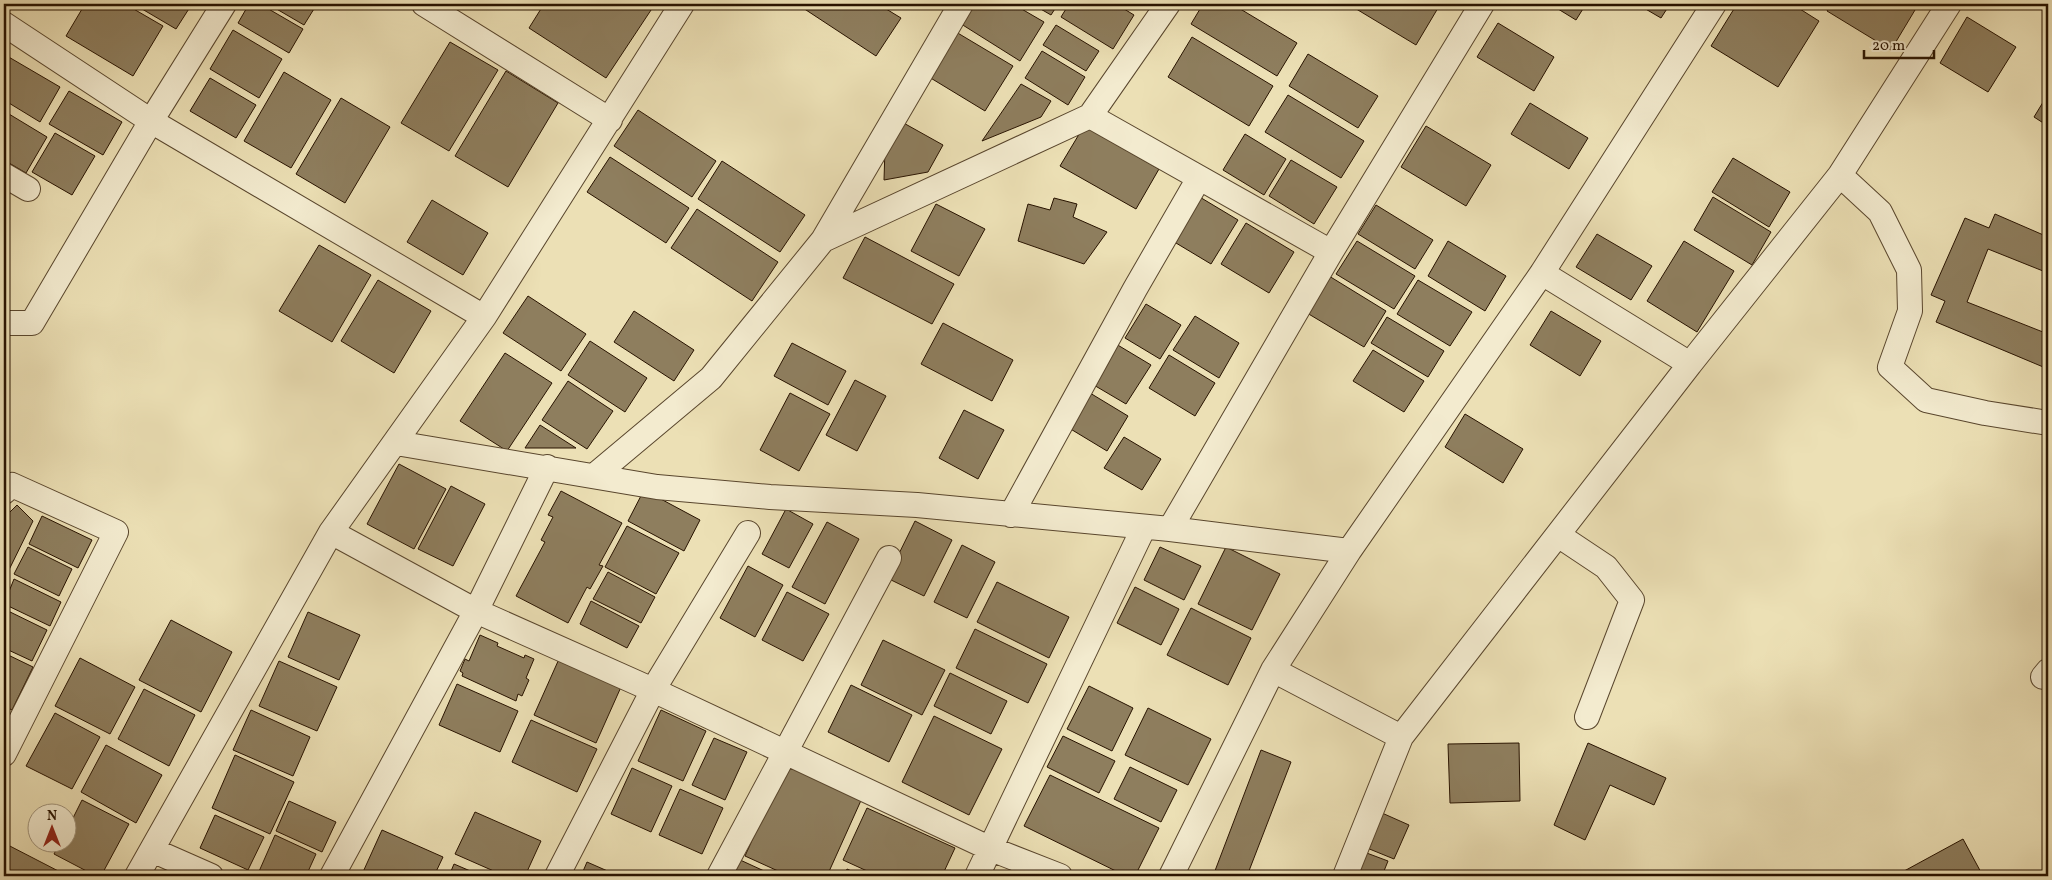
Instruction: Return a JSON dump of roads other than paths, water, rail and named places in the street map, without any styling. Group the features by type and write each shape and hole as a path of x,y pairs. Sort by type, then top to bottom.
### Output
{"street":[{"path":"4,323 32,324 151,121 224,4"},
{"path":"424,4 610,120"},
{"path":"137,876 331,532 484,317 682,4"},
{"path":"594,476 710,378 823,240 961,4"},
{"path":"823,240 1090,116 1168,4"},
{"path":"1170,529 1330,252 1482,4"},
{"path":"1171,876 1273,670 1349,551 1542,273 1714,4"},
{"path":"1345,876 1401,737 1690,364 1840,175 1948,4"},
{"path":"4,24 151,121 484,317"},
{"path":"1090,116 1330,252"},
{"path":"1840,175 1880,212 1909,270 1910,311 1890,367 1926,400 2048,423"},
{"path":"4,176 28,188"},
{"path":"1011,515 1134,289 1199,178"},
{"path":"1542,273 1690,364"},
{"path":"396,443 548,467 657,487 770,497 917,505 1170,529 1349,551"},
{"path":"332,876 476,611 548,467"},
{"path":"4,492 12,485 116,532 4,754"},
{"path":"977,876 1144,527"},
{"path":"331,532 476,611 654,690 991,849 1060,876"},
{"path":"557,876 654,690 748,533"},
{"path":"1558,535 1606,567 1632,600 1587,717"},
{"path":"719,876 889,558"},
{"path":"1273,670 1401,737"},
{"path":"152,850 211,876"}]}
